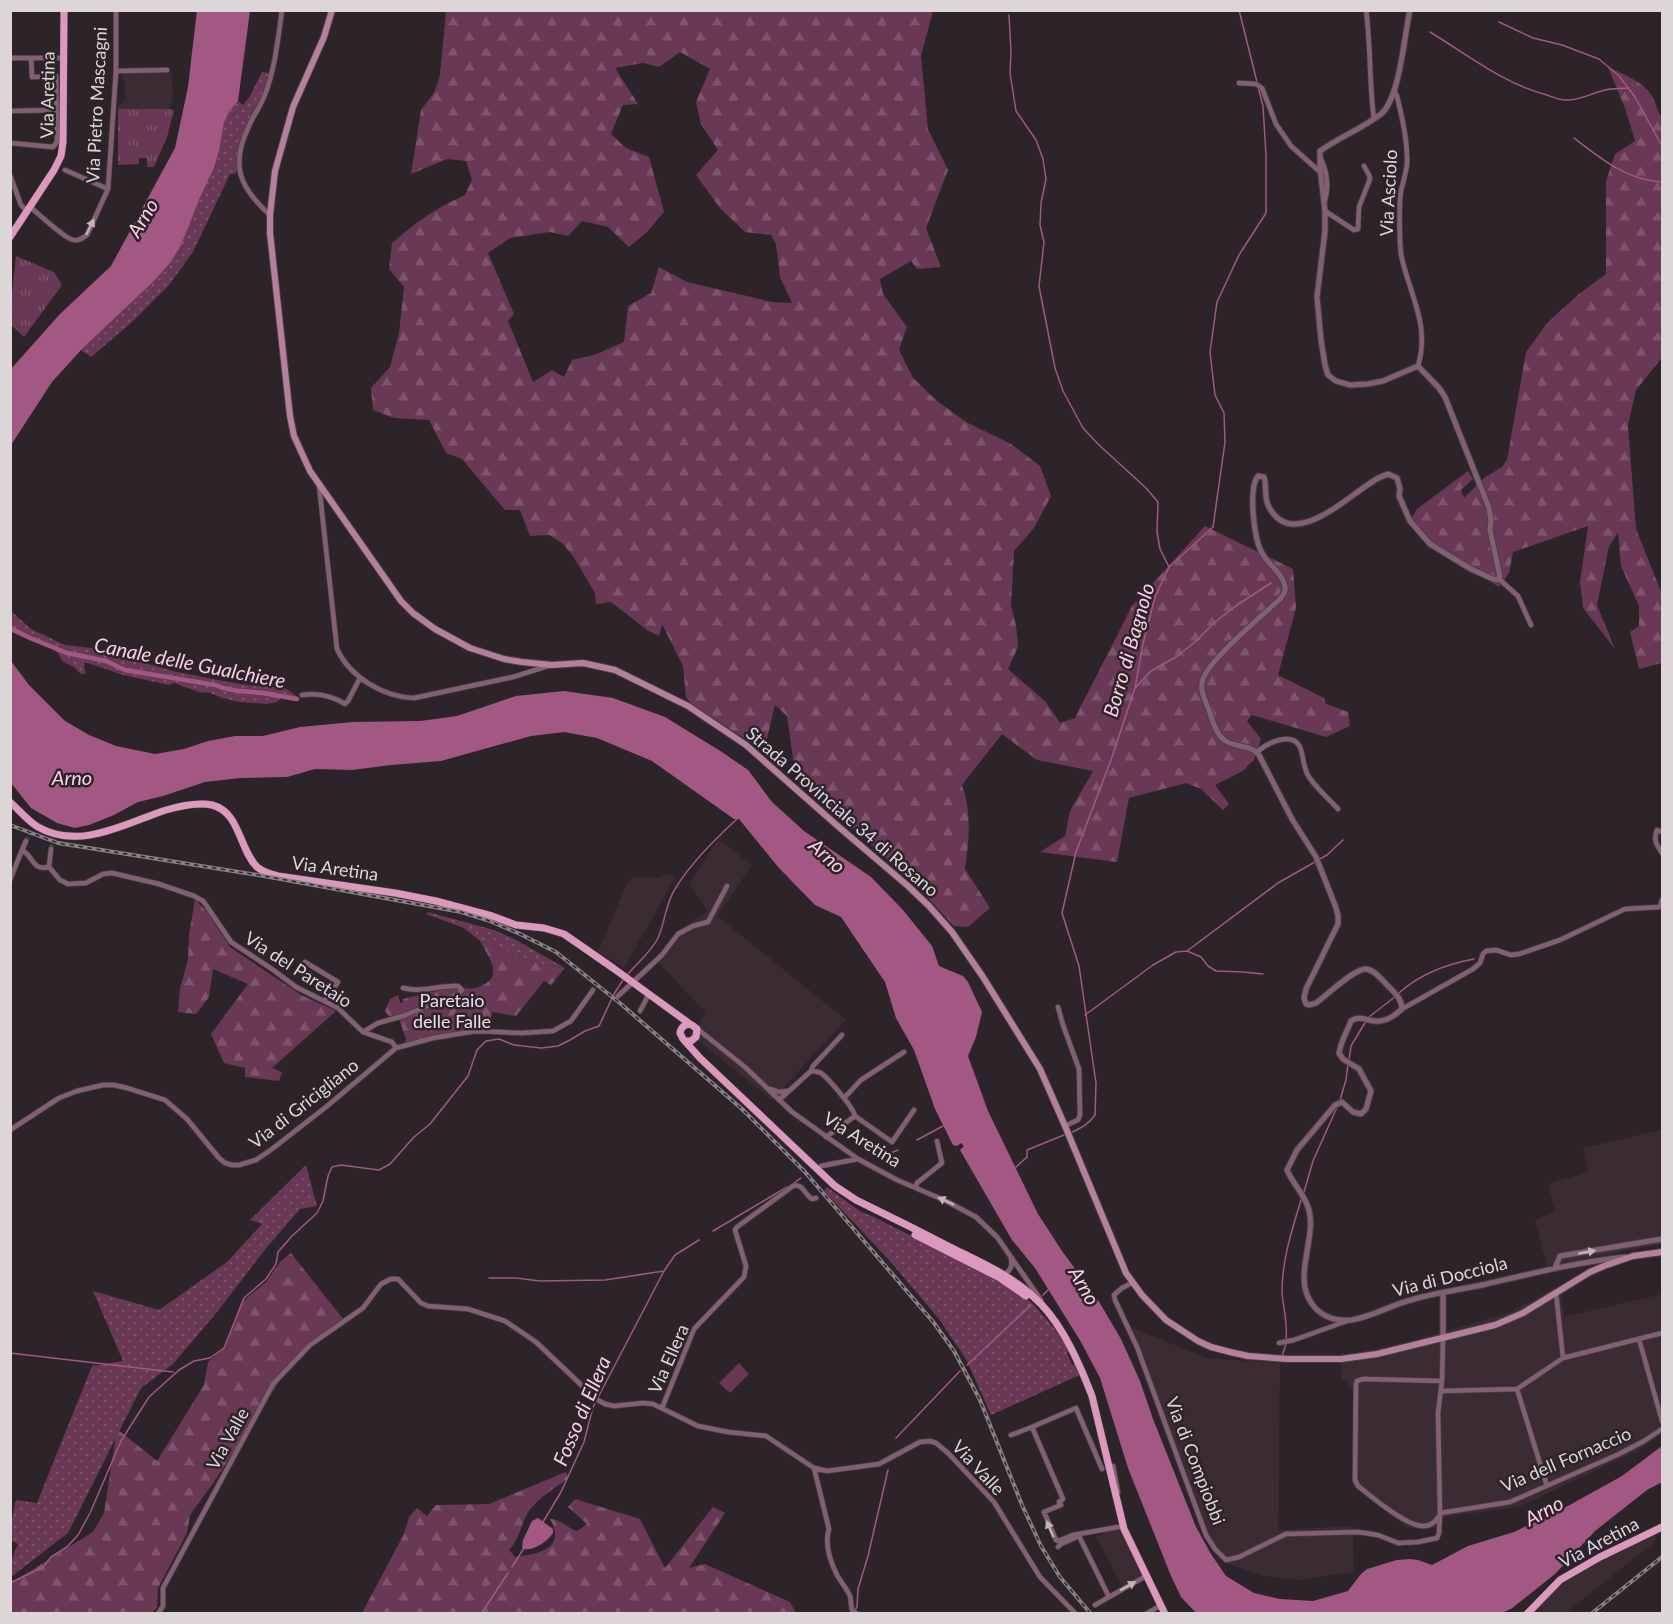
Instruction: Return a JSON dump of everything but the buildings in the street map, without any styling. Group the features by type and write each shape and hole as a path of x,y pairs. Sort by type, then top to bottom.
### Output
{"main road":[{"name":"Via Aretina","path":"10,237 61,156 63,142 63,10"},
{"name":"Strada Provinciale 34 di Rosano","path":"332,10 324,37 292,107 274,171 270,215 290,416 300,453 310,471 401,601 435,629 470,648 504,659 552,665 583,663 615,670 688,706 746,745 909,886 952,932 1040,1069 1120,1262 1132,1283 1154,1309 1182,1332 1211,1347 1248,1356 1341,1359 1377,1354 1495,1325 1523,1313 1590,1272 1633,1256 1662,1251"},
{"name":"Via Aretina","path":"10,802 34,827 55,836 80,837 97,835 177,807 201,804 214,806 231,819 250,857 257,867 266,873 426,899 516,925 564,934 613,968 631,985 646,992 693,1026"},
{"path":"676,1014 681,1036 700,1058 835,1186 876,1214 988,1272 1024,1294 1057,1325"},
{"path":"681,1030 684,1026 693,1026 697,1032 696,1052 700,1058"},
{"path":"685,1041 689,1042 695,1038"},
{"path":"856,1200 1003,1274 1029,1292 1049,1313"},
{"name":"Via Aretina","path":"1049,1313 1076,1356 1085,1377 1092,1396 1123,1527 1166,1614"},
{"name":"Via Aretina","path":"1527,1614 1560,1580 1600,1557 1662,1527"}],"street":[{"name":"Via Pietro Mascagni","path":"28,209 68,238 83,239 108,189 116,71 116,10"},
{"path":"270,215 248,192 238,169 240,151 248,128 264,98 271,73 282,10"},
{"path":"1366,10 1374,118"},
{"path":"1410,10 1394,91 1386,108 1374,118 1320,151 1325,211 1317,297 1321,340 1328,375 1336,381 1350,385 1368,384 1383,381 1418,366 1433,381 1444,397 1485,496 1499,579"},
{"path":"10,58 64,58"},
{"path":"10,143 53,147 56,145 56,76 32,77 31,58"},
{"path":"116,71 167,70"},
{"path":"1239,83 1256,84 1262,88 1276,124 1291,146 1320,172"},
{"name":"Via Asciolo","path":"1394,91 1397,96 1406,150 1406,172 1400,193 1401,257 1421,326 1422,353 1418,366"},
{"path":"10,111 57,110"},
{"path":"1320,157 1327,181 1324,202"},
{"name":"Via Asciolo","path":"1325,211 1354,230 1358,229 1359,207 1370,179 1364,166"},
{"path":"65,170 108,189"},
{"path":"10,175 21,206 28,209"},
{"path":"1402,1009 1402,1003 1397,995 1368,969 1359,970 1312,1005 1304,1002 1306,989 1338,924 1338,915 1316,857 1292,818 1257,752 1221,738 1201,689 1203,678 1209,668 1286,592 1282,578 1266,559 1259,546 1254,523 1254,481 1258,476 1264,477 1268,504 1275,515 1281,522 1294,524 1307,522 1326,514 1376,478 1388,474 1397,478 1399,496 1410,521 1430,544 1471,569 1493,579 1499,579 1518,596 1532,624"},
{"path":"319,485 337,649 341,659 360,678 403,698 414,698 513,677 552,665"},
{"path":"302,695 313,694 337,699 345,704 360,678"},
{"path":"1257,752 1264,745 1280,739 1297,742 1309,777 1338,809"},
{"path":"1662,832 1657,831 1655,842 1662,854"},
{"path":"10,880 26,841"},
{"path":"22,850 38,867 43,868 49,867 51,849"},
{"name":"Via del Paretaio","path":"49,867 60,880 68,884 86,883 103,874 112,873 159,884 194,896 203,901 231,942 296,987 338,1008 363,1032 392,1041 396,1048"},
{"path":"618,996 662,955 678,934 693,926 708,922 727,886"},
{"path":"1349,1320 1329,1318 1320,1313 1310,1301 1305,1289 1304,1273 1310,1239 1309,1210 1287,1170 1297,1150 1335,1105 1342,1102 1353,1112 1361,1114 1366,1109 1371,1091 1359,1069 1343,1059 1339,1053 1351,1021 1356,1017 1363,1017 1380,1022 1392,1017 1473,969 1480,963 1486,951 1496,950 1511,955 1519,954 1560,940 1625,909 1660,907 1662,900"},
{"path":"305,962 338,982 325,1001"},
{"path":"363,1032 378,1023 403,1016 458,994 462,990 458,986 415,991 403,988"},
{"name":"Via di Gricigliano","path":"10,1130 59,1098 77,1091 114,1085 165,1100 187,1119 219,1158 225,1163 239,1165 256,1160 272,1149 396,1048 433,1038 476,1031 522,1033 553,1031 571,1021 593,990"},
{"path":"640,1011 646,992"},
{"path":"1058,1007 1079,1069 1080,1085 1080,1115 1078,1120 1065,1126"},
{"name":"Via Aretina","path":"693,1026 745,1067 792,1112 858,1159 897,1180 972,1214 997,1237 1049,1313"},
{"path":"695,1038 703,1034 707,1036"},
{"path":"779,1100 812,1071 813,1066 842,1035"},
{"path":"844,1098 861,1080 904,1052"},
{"path":"812,1071 821,1073 844,1098 855,1116 892,1142 914,1110"},
{"path":"765,1086 779,1092 787,1091"},
{"path":"826,1137 855,1116"},
{"path":"916,1188 917,1183 942,1163 937,1141"},
{"path":"821,1166 858,1159"},
{"name":"Via Ellera","path":"814,1468 766,1436 698,1426 662,1408 694,1329 744,1276 746,1266 735,1230 793,1186 801,1186 809,1198 816,1198"},
{"path":"1555,1268 1560,1256 1662,1239"},
{"path":"988,1272 1003,1274 1008,1272 1011,1267 1009,1254"},
{"name":"Via di Docciola","path":"1279,1343 1294,1340 1412,1299 1555,1268 1633,1256"},
{"name":"Via Valle","path":"158,1614 163,1606 163,1588 273,1384 310,1345 363,1308 381,1284 391,1279 398,1279 421,1303 428,1306 468,1309 505,1321 536,1342 597,1401 614,1406 644,1403 662,1408"},
{"name":"Via di Compiobbi","path":"1132,1283 1114,1295 1115,1300 1137,1347 1206,1535 1226,1560 1239,1557 1286,1534 1358,1532 1378,1535 1398,1543 1437,1538 1440,1514 1438,1413 1442,1381 1443,1293"},
{"path":"1556,1293 1563,1358"},
{"path":"1441,1392 1517,1389 1563,1358 1662,1333"},
{"path":"1639,1339 1662,1421"},
{"path":"1440,1514 1434,1523 1425,1527 1421,1526 1401,1518 1358,1486 1355,1480 1356,1384 1363,1379 1442,1381"},
{"path":"1517,1389 1547,1486"},
{"path":"1011,1435 1076,1408 1102,1469"},
{"path":"1032,1426 1063,1499 1059,1502 1061,1505 1044,1512 1054,1538 1058,1541 1123,1527"},
{"name":"Via dell Fornaccio","path":"1440,1514 1510,1502 1619,1454 1662,1429"},
{"path":"1090,1440 1101,1437"},
{"name":"Via Valle","path":"814,1468 833,1471 879,1464 920,1442 936,1443 994,1502 1040,1577 1077,1614"},
{"name":"Via Aretina","path":"1113,1466 1125,1524 1123,1527"},
{"path":"814,1468 829,1529 827,1546 837,1575 850,1597 855,1612"},
{"path":"1058,1547 1078,1535"},
{"path":"1078,1535 1109,1597"},
{"path":"1095,1605 1146,1576"},
{"path":"1146,1614 1161,1605"}],"shaded area":[{"path":"121,73 172,73 173,96 169,109 118,109 118,106 125,101 125,81"},
{"path":"718,839 752,865 717,916 846,1020 772,1100 690,1034 706,1013 659,963 686,925 708,911 689,884"},
{"path":"668,874 676,876 624,968 598,952 628,881 636,877 656,878"},
{"path":"1662,1130 1662,1244 1547,1266 1535,1220 1555,1211 1548,1184 1588,1172 1583,1148"},
{"path":"1560,1285 1564,1317 1662,1294 1662,1434 1637,1451 1518,1507 1443,1517 1441,1528 1408,1528 1352,1485 1353,1388 1342,1379 1341,1354 1401,1344 1509,1313"},
{"path":"1130,1327 1207,1358 1280,1363 1278,1530 1353,1526 1354,1572 1297,1580 1263,1576 1228,1564 1207,1536"},
{"path":"1662,1524 1653,1543 1566,1613 1531,1613 1560,1577"},
{"path":"1120,1530 1142,1575 1122,1587 1096,1536"}],"green space":[{"path":"446,11 933,11 921,56 928,129 948,170 926,228 941,267 917,269 911,261 880,279 883,294 907,327 899,350 913,378 937,401 966,422 1011,444 1040,466 1051,496 1034,528 1014,551 1011,606 1018,647 1008,669 1046,702 1060,723 1075,718 1132,606 1205,526 1293,569 1296,608 1278,675 1324,698 1326,704 1348,712 1350,726 1326,737 1252,715 1247,721 1261,739 1254,760 1241,772 1215,785 1229,804 1223,810 1201,789 1186,783 1129,798 1117,862 1040,852 1065,836 1070,811 1093,771 1037,760 1002,734 962,785 968,816 965,869 990,908 968,927 954,926 916,885 852,827 821,803 795,772 787,716 775,705 765,747 750,742 691,704 686,697 683,666 662,624 659,636 647,630 611,602 596,604 595,593 573,556 562,543 549,535 530,536 520,510 505,510 462,459 446,453 429,420 394,418 373,410 371,388 390,367 399,333 404,287 389,269 392,243 427,216 465,195 472,180 466,161 447,159 411,174 421,110 434,93 440,75","holes":["680,52 710,69 696,102 701,124 718,150 696,175 720,208 745,232 771,235 776,244 780,277 792,303 772,302 687,282 659,267 651,293 628,306 624,342 594,355 572,360 564,377 552,370 533,382 508,321 514,314 488,253 510,238 550,232 568,236 582,221 608,227 629,247 646,233 664,212 649,157 626,148 611,134 623,105 638,104 615,68 643,63 659,67"]},
{"path":"1608,67 1644,87 1652,96 1662,118 1662,359 1636,390 1628,425 1636,529 1662,594 1662,663 1639,669 1630,632 1639,626 1639,606 1621,566 1618,533 1609,546 1597,605 1615,649 1583,608 1580,582 1588,526 1513,552 1509,573 1499,587 1430,544 1410,521 1417,509 1468,471 1473,479 1461,490 1464,498 1484,478 1502,467 1507,460 1526,352 1548,322 1579,294 1606,274 1606,181 1615,154 1635,141 1625,108"},
{"path":"262,72 271,73 264,98 248,127 238,169 235,174 230,174 193,252 169,285 131,323 91,357 81,350 152,283 199,200 214,168 224,123 229,112 238,101 243,105"},
{"path":"118,109 174,110 167,137 154,167 147,167 147,158 139,158 139,164 118,165"},
{"path":"16,256 54,272 62,285 24,337 11,325"},
{"path":"11,611 31,629 65,645 91,648 177,672 247,685 285,688 298,697 297,699 281,697 277,702 268,704 239,702 174,683 169,685 123,675 85,662 86,674 81,674 74,667 62,661 58,653 52,649 11,632"},
{"path":"195,899 207,912 230,947 301,995 336,1011 272,1068 282,1072 279,1081 245,1077 245,1068 224,1063 211,1034 248,984 213,969 209,997 196,1014 178,1012 180,989 188,959"},
{"path":"428,912 494,930 565,968 543,965 480,941 464,928 426,914"},
{"name":"Paretaio delle Falle","path":"480,941 543,965 565,968 551,985 544,981 516,1016 492,1012 489,1031 476,1031 404,1046 406,1039 399,1019 390,1018 385,1011 390,999 398,995 400,1003 403,999 457,986 472,989 488,982 492,977 493,966"},
{"path":"306,1165 317,1206 300,1209 173,1364 141,1388 68,1533 11,1577 11,1561 18,1544 11,1541 11,1523 16,1500 37,1503 92,1366 123,1361 93,1291 159,1310 227,1262 262,1224 250,1220"},
{"path":"827,1187 861,1212 1019,1292 1054,1328 1069,1351 1067,1353 1072,1365 1075,1365 1080,1375 991,1415 967,1361 939,1319 890,1261 824,1191"},
{"path":"291,1253 343,1319 293,1360 190,1515 187,1533 158,1588 157,1607 151,1614 11,1614 11,1583 93,1532 104,1513 117,1429 157,1461 204,1385 208,1362 226,1346 241,1303 266,1282 280,1262"},
{"path":"739,1363 749,1374 730,1393 719,1383"},
{"path":"566,1472 568,1478 539,1500 528,1513 509,1550 515,1557 541,1552 552,1543 555,1537 550,1519 577,1531 587,1524 568,1507 575,1499 640,1519 665,1568 713,1507 725,1513 689,1568 705,1564 790,1602 796,1613 362,1613 404,1534 409,1517 417,1508 427,1516 436,1505 489,1504"}],"water":[{"name":"Arno","path":"197,10 250,11 238,101 224,123 214,168 181,245 170,263 81,350 52,382 11,445 11,369 59,315 111,266 175,148 188,87"},
{"name":"Arno","path":"11,661 29,685 65,721 89,735 116,746 155,754 184,749 208,741 235,736 263,736 300,727 353,722 420,721 457,716 516,696 564,691 613,698 665,717 748,770 772,802 804,831 871,877 903,910 932,946 939,966 963,976 968,982 982,1012 976,1037 968,1056 988,1111 1038,1214 1098,1300 1121,1339 1140,1381 1196,1527 1226,1576 1254,1593 1280,1599 1313,1601 1348,1591 1367,1569 1397,1560 1410,1559 1432,1565 1468,1546 1514,1532 1566,1507 1622,1476 1662,1446 1662,1482 1647,1490 1595,1531 1555,1574 1511,1609 1501,1613 1196,1613 1181,1597 1171,1576 1128,1468 1100,1378 1081,1342 1035,1268 1012,1240 960,1150 964,1146 961,1143 957,1146 953,1145 935,1109 914,1050 896,1018 885,982 841,917 815,905 779,868 739,819 734,819 652,761 597,738 564,732 531,736 441,761 352,770 315,769 287,777 240,778 205,782 138,802 114,815 75,828 57,823 31,808 11,783"},
{"path":"538,1518 553,1529 553,1533 539,1546 530,1549 522,1548 523,1540 532,1521"}],"waterway":[{"name":"Borro di Bagnolo","path":"1239,10 1257,82"},
{"path":"1009,15 1010,73 1016,111 1036,140 1043,159 1046,179 1041,203 1040,225 1044,242 1039,286 1055,368 1063,391 1083,428 1158,502 1157,532 1160,549 1169,567"},
{"path":"1499,22 1533,38 1562,45 1599,59 1619,76 1635,97 1662,146"},
{"path":"1430,32 1516,84 1558,99 1575,99 1605,90 1628,88"},
{"name":"Borro di Bagnolo","path":"1072,1132 1085,1125 1095,1115 1096,1083 1079,966 1062,913 1076,852 1135,688 1155,597 1169,567 1213,527 1225,442 1224,413 1215,395 1210,352 1217,302 1239,255 1266,213 1263,106 1258,87"},
{"path":"1574,138 1604,161 1626,173 1662,182"},
{"path":"1135,688 1151,671 1176,657 1215,622 1271,583"},
{"name":"Canale delle Gualchiere","path":"10,628 67,653 106,661 125,670 297,699"},
{"path":"628,974 658,938 669,901 688,870 737,819"},
{"path":"1085,1015 1153,965 1176,952 1187,951 1278,883 1327,855 1343,840"},
{"path":"1187,951 1201,957 1208,966 1216,971 1263,974"},
{"path":"1399,993 1416,980 1434,971 1474,959"},
{"path":"10,1583 43,1567 51,1557 67,1547 78,1535 121,1441 149,1397 179,1370 194,1361 210,1358 224,1348 244,1298 266,1279 276,1264 278,1252 317,1213 323,1201 332,1167 341,1165 379,1170 390,1164 414,1137 430,1124 468,1076 477,1050 486,1041 499,1039 514,1045 541,1048 558,1046 599,1026 623,980"},
{"path":"1369,1017 1396,996"},
{"path":"1349,1060 1351,1046 1366,1021"},
{"path":"1340,1100 1348,1064"},
{"path":"1304,1192 1313,1161 1338,1105"},
{"name":"Fosso di Ellera","path":"917,1140 943,1126"},
{"name":"Borro di Bagnolo","path":"1016,1167 1027,1157 1027,1150 1064,1135"},
{"name":"Fosso di Ellera","path":"875,1153 888,1154 898,1150"},
{"name":"Fosso di Ellera","path":"828,1162 837,1161"},
{"name":"Fosso di Ellera","path":"791,1185 801,1178"},
{"name":"Fosso di Ellera","path":"713,1231 787,1187"},
{"path":"1286,1339 1282,1292 1284,1268 1301,1200"},
{"name":"Fosso di Ellera","path":"543,1522 561,1492 584,1442 593,1407 664,1271 675,1255 699,1240"},
{"path":"489,1278 540,1281 605,1280 664,1271"},
{"path":"1043,1295 1049,1289"},
{"path":"967,1365 1031,1305"},
{"path":"1282,1356 1286,1344"},
{"path":"10,1353 173,1372"},
{"path":"896,1438 960,1371"},
{"path":"852,1614 857,1607 858,1589 888,1470"},
{"name":"Fosso di Ellera","path":"512,1567 524,1548"},
{"name":"Fosso di Ellera","path":"481,1614 508,1573"}],"tunnel":[{"path":"26,841 32,830"},
{"path":"51,849 54,838"}],"railway":[{"path":"10,825 58,843 264,876 461,912 518,933 556,952 621,1004 742,1109 805,1172 934,1323 954,1351 980,1400 1041,1546 1060,1577 1091,1614"},
{"path":"1591,1614 1662,1557"}]}
